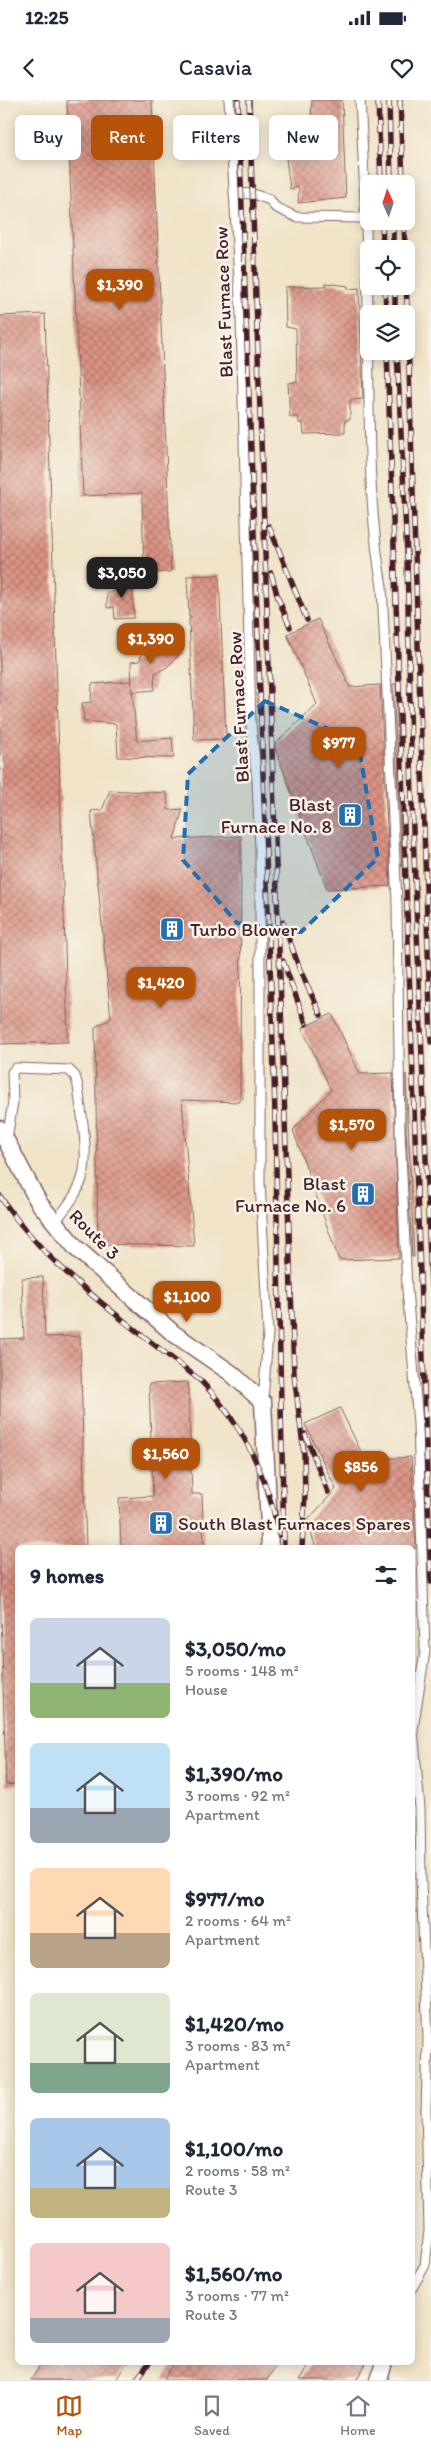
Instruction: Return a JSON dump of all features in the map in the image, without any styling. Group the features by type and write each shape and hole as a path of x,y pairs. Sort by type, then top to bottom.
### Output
{"street":[{"name":"Route 3","path":"3,1135 39,1203 76,1248 173,1333 232,1373 263,1402"},
{"path":"263,1402 270,1545"},
{"path":"379,2380 383,2365"}],"lane":[{"name":"Blast Furnace Row","path":"228,100 241,316 252,725 260,850 260,1182 268,1333 263,1402"},
{"path":"360,100 363,175"},
{"path":"234,193 253,194 270,200 275,207 296,216 360,218"},
{"path":"365,230 368,308 368,447 376,551 382,587 396,903 400,1130 423,1547 425,1652 415,1704"},
{"path":"3,1135 13,1102 12,1072 16,1068 69,1070 75,1076 78,1086 85,1164 81,1180 72,1200 55,1222"},
{"path":"415,1752 420,1809 428,2039 426,2109 429,2230 425,2265 415,2283"}],"highlighted area":[{"path":"265,701 358,742 378,858 301,932 237,923 183,860 188,774"}],"building":[{"path":"67,100 152,100 153,115 91,115 91,160 154,160 171,572 144,573 142,493 83,496 69,160 81,160 81,115 68,115"},
{"path":"312,100 342,100 346,198 298,203 299,187 290,189 286,160 338,160 338,115 311,115"},
{"path":"326,283 348,286 348,289 359,288 360,360 362,360 363,399 350,400 350,420 345,420 345,433 304,434 303,423 299,423 299,417 290,417 288,383 297,382 296,329 286,327 285,287 326,286"},
{"path":"45,314 68,1042 0,1044 0,316"},
{"path":"219,575 226,739 194,740 189,619 192,617 189,617 187,576"},
{"path":"112,580 132,580 134,618 115,619 114,607 107,608 107,593 113,593"},
{"name":"Blast Furnace No. 8","path":"318,619 350,687 380,685 390,886 327,889 274,745 317,704 287,634"},
{"path":"156,640 165,643 179,655 166,668 155,673 154,690 132,692 131,662 139,661 147,644"},
{"path":"131,681 137,741 172,738 174,758 118,757 116,724 84,721 82,703 91,702 92,684"},
{"path":"393,684 396,684 402,867"},
{"name":"Turbo Blower","path":"110,790 167,793 168,810 183,809 174,839 241,836 240,1102 182,1100 194,1246 98,1244 95,1027 111,1019 91,811 102,810"},
{"name":"Blast Furnace No. 6","path":"332,1014 360,1074 393,1073 399,1258 339,1260 293,1130 331,1090 302,1028"},
{"path":"406,1074 414,1257 412,1257 406,1130"},
{"path":"43,1277 45,1337 80,1336 86,1545 15,1545 15,1784 6,1785 0,1581 0,1339 24,1338 22,1278"},
{"path":"188,1382 192,1494 202,1494 204,1545 121,1545 119,1498 153,1496 149,1384"},
{"path":"340,1408 365,1460 411,1457 416,1548 415,1545 315,1545 307,1521 336,1489 305,1424"},
{"path":"40,2365 125,2365 116,2380 31,2380"},
{"path":"173,2365 276,2365 267,2380 163,2380"},
{"path":"309,2365 365,2365 356,2380 299,2380"}],"railway":[{"path":"238,100 274,1071 284,1545"},
{"path":"249,100 294,1374 304,1454 305,1495 302,1545"},
{"path":"378,100 381,175"},
{"path":"389,100 391,175"},
{"path":"400,100 403,175"},
{"path":"382,230 383,240"},
{"path":"393,230 393,240"},
{"path":"404,230 405,240"},
{"path":"385,295 386,305"},
{"path":"395,295 395,305"},
{"path":"407,295 431,1042"},
{"path":"387,360 431,1582"},
{"path":"397,360 407,555 412,803 431,1286"},
{"path":"269,526 307,620"},
{"path":"271,573 278,598 290,627"},
{"path":"283,922 300,970 321,1015"},
{"path":"283,961 306,1024"},
{"path":"0,1196 42,1249 67,1273 120,1318 201,1381 216,1397 241,1433 251,1452 268,1492 279,1535"},
{"path":"305,1434 328,1492"},
{"path":"136,2380 148,2365"}],"place":[{"name":"Blast Furnace No. 8","path":"350,815"},
{"name":"Turbo Blower","path":"172,929"},
{"name":"Blast Furnace No. 6","path":"363,1194"},
{"name":"South Blast Furnaces Spares","path":"161,1523"}]}
